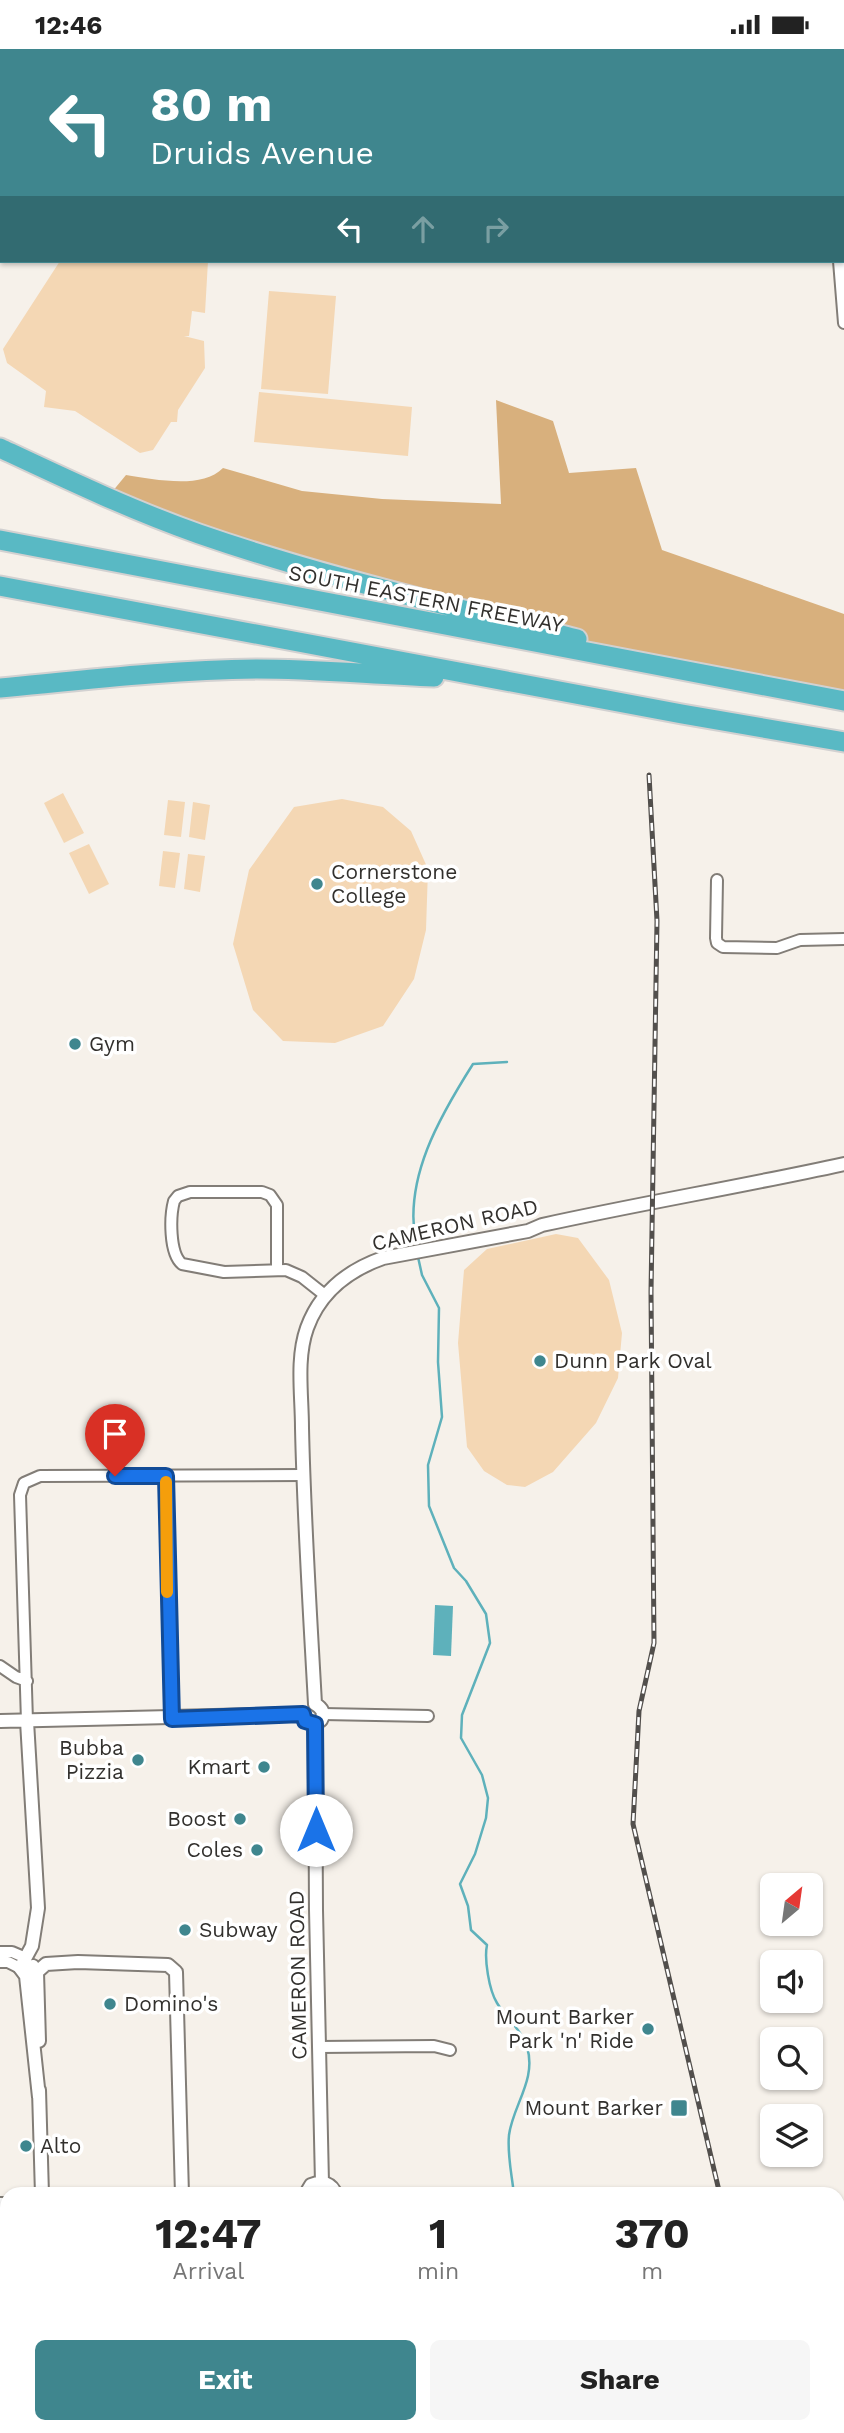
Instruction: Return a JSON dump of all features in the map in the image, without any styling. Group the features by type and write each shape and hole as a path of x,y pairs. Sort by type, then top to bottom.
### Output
{"highway":[{"path":"0,448 141,512 266,556 678,665 709,676"},
{"name":"SOUTH EASTERN FREEWAY","path":"0,540 844,701"},
{"path":"0,586 844,742"},
{"path":"0,688 175,672 257,669 501,679"}],"street":[{"path":"839,263 844,323"},
{"path":"717,880 716,939 723,947 777,948 800,940 844,939"},
{"name":"CAMERON ROAD","path":"322,2183 318,1714 303,1475 300,1367 308,1327 326,1296 336,1285 360,1266 383,1258 528,1231 542,1225 622,1208 844,1164"},
{"path":"277,1269 277,1205 270,1195 262,1192 190,1192 183,1193 174,1201 173,1249 177,1260 182,1264 224,1272 286,1270 302,1277 326,1296"},
{"path":"39,2097 23,1963 32,1946 38,1908 27,1721 20,1495 24,1483 40,1476 303,1475"},
{"path":"166,1476 172,1719"},
{"path":"0,1666 27,1681"},
{"path":"0,1721 303,1714 308,1706 318,1714 428,1716"},
{"path":"0,1952 12,1952 37,1972"},
{"path":"0,1962 23,1963"},
{"path":"42,2187 37,1972 46,1964 78,1962 168,1965 176,1972 183,2187"},
{"path":"319,2047 434,2046 450,2050"},
{"path":"311,2187 322,2183 332,2187"}],"shaded area":[{"path":"59,263 208,263 205,313 192,311 189,336 184,336 204,341 205,368 178,410 177,422 171,422 153,450 140,453 75,411 44,407 46,391 7,363 3,349"},
{"path":"269,291 336,296 328,394 261,389"},
{"path":"259,392 412,407 408,456 254,442"},
{"path":"496,400 553,421 569,473 636,468 662,550 844,614 844,701 678,665 362,583 107,498 126,475 190,481 214,475 223,468 302,491 382,499 501,504"},
{"path":"63,793 84,833 64,843 44,803"},
{"path":"342,799 383,807 411,831 428,869 426,930 414,979 383,1026 335,1043 283,1041 253,1010 233,944 249,870 294,807"},
{"path":"168,800 185,802 181,837 164,835"},
{"path":"193,802 210,805 205,840 189,837"},
{"path":"89,844 109,884 89,894 69,853"},
{"path":"163,851 180,853 175,888 159,886"},
{"path":"188,854 205,856 200,892 184,889"},
{"name":"Dunn Park Oval","path":"556,1234 578,1238 609,1280 622,1333 618,1378 596,1423 553,1472 525,1487 507,1485 484,1471 467,1447 458,1343 464,1270 487,1249"}],"water":[{"path":"435,1605 453,1606 451,1656 433,1655"}],"waterway":[{"path":"416,1243 413,1219 420,1172 427,1149 448,1105 473,1064 507,1062"},
{"path":"418,1257 422,1275 439,1308 438,1362 442,1417 428,1465 429,1506 454,1568 466,1581 486,1614 490,1643 462,1715 461,1738 482,1775 488,1798 486,1818 475,1854 460,1884 468,1906 471,1930 487,1945 487,1966 494,1997 527,2047 527,2081 509,2135 513,2187"}],"railway":[{"path":"649,775 657,921 651,1292 654,1643 639,1711 633,1824 718,2187"}],"slow traffic":[{"path":"166,1482 167,1592"}],"place":[{"name":"Cornerstone College","path":"317,884"},
{"name":"Gym","path":"75,1044"},
{"name":"Dunn Park Oval","path":"540,1361"},
{"name":"Bubba Pizzia","path":"138,1760"},
{"name":"Kmart","path":"264,1767"},
{"name":"Boost","path":"240,1819"},
{"name":"Coles","path":"257,1850"},
{"name":"Subway","path":"185,1930"},
{"name":"Domino's","path":"110,2004"},
{"name":"Mount Barker Park 'n' Ride","path":"648,2029"},
{"name":"Mount Barker","path":"679,2108"},
{"name":"Alto","path":"26,2146"}],"route":[{"path":"115,1476 166,1476 167,1603 172,1719 303,1714 305,1721 315,1724 316,1830"}]}
